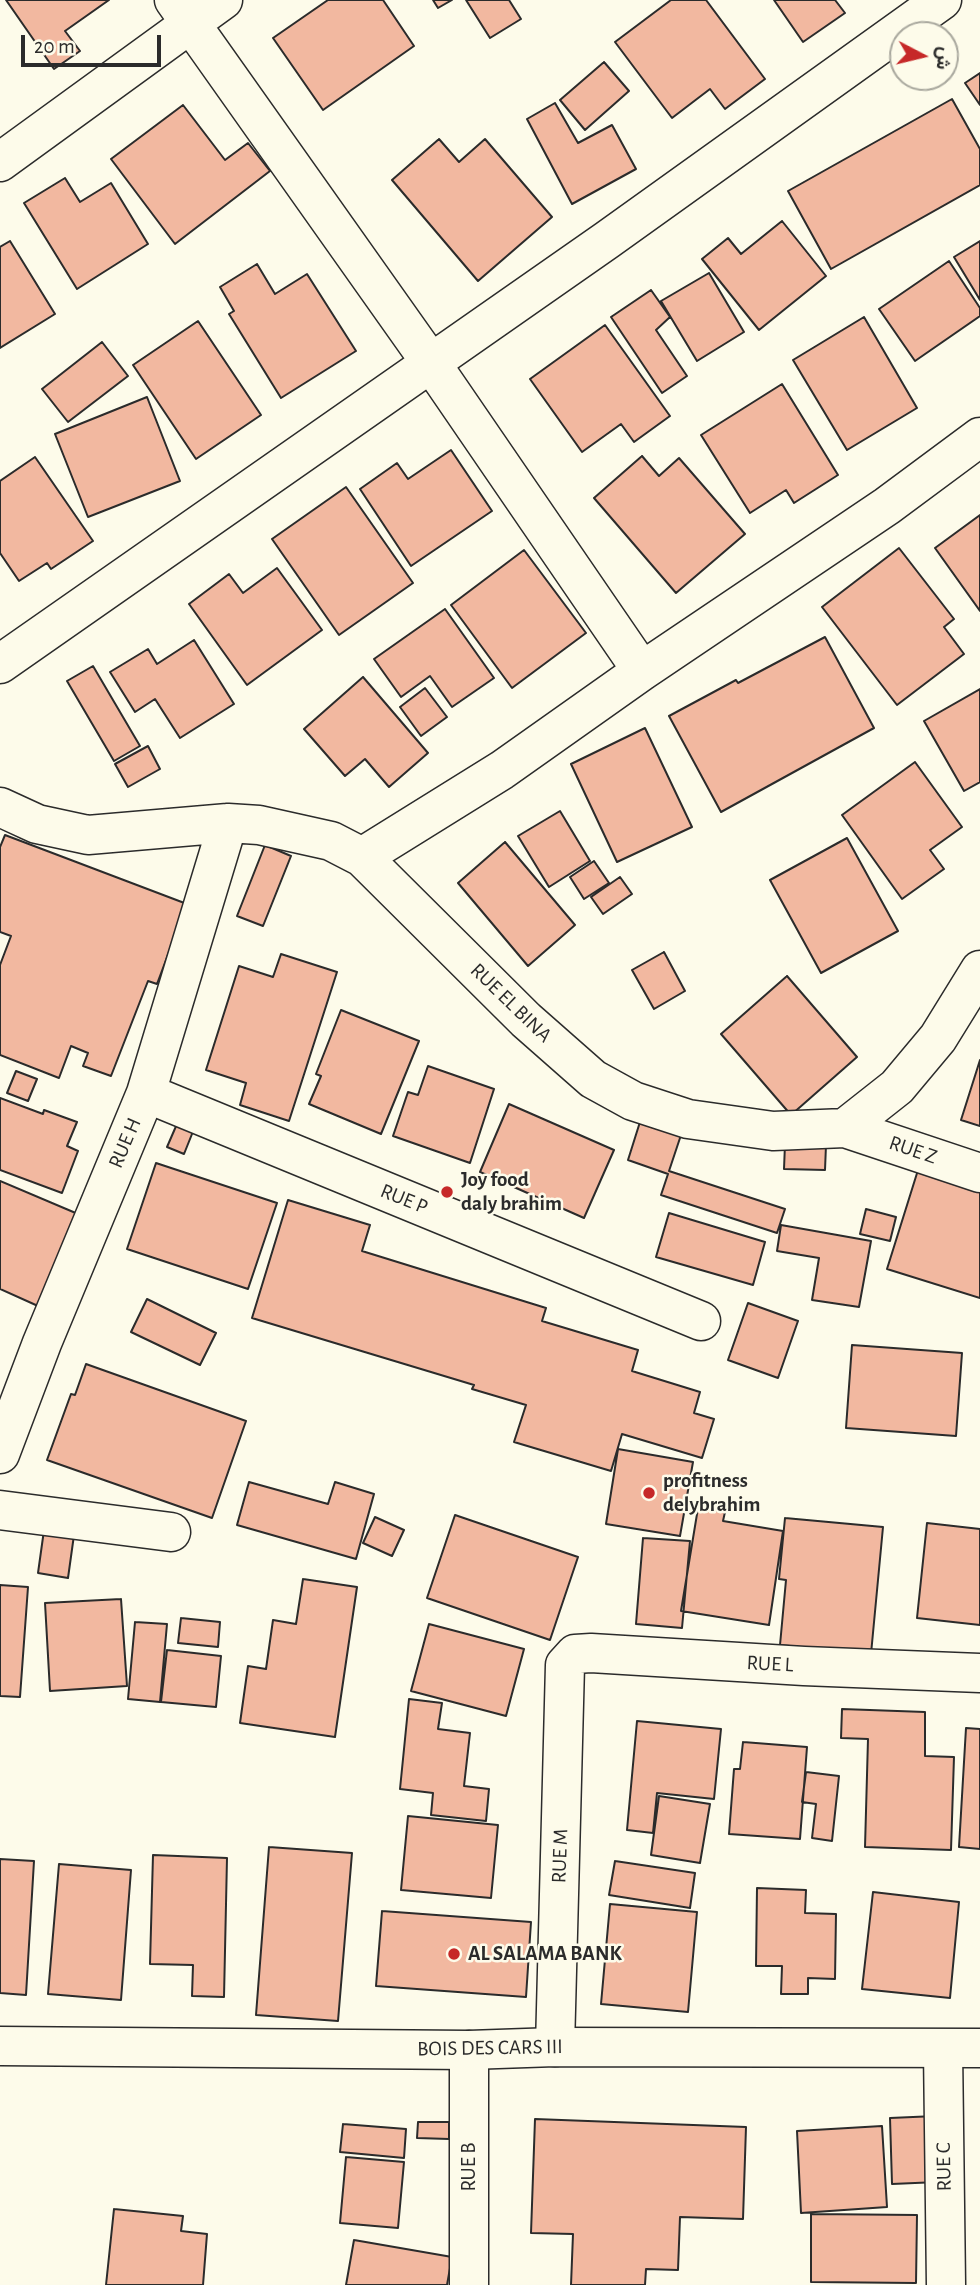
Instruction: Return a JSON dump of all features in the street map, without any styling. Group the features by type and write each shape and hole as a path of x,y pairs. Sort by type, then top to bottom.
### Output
{"street":[{"path":"0,162 183,11 223,0"},
{"path":"0,664 431,363 942,0"},
{"path":"183,11 431,363 642,671"},
{"path":"362,857 502,770 642,671 887,506 980,437"},
{"name":"RUE EL BINA","path":"0,807 37,824 88,835 228,823 259,825 331,841 362,857 526,1020 593,1079 623,1096 688,1119 773,1131 845,1128"},
{"name":"RUE H","path":"0,1454 41,1343 146,1093 228,823"},
{"path":"845,1128 897,1087 938,1038 980,971"},
{"name":"RUE P","path":"146,1093 701,1321"},
{"name":"RUE Z","path":"845,1128 980,1173"},
{"path":"0,1510 171,1532"},
{"name":"RUE L","path":"565,1665 575,1654 591,1653 980,1673"},
{"name":"RUE M","path":"555,2047 565,1665"},
{"name":"BOIS DES CARS III","path":"0,2046 469,2050 555,2047 980,2048"},
{"name":"RUE C","path":"943,2049 946,2285"},
{"name":"RUE B","path":"469,2050 469,2285"}],"building":[{"path":"6,0 109,0 65,31 80,51 54,69"},
{"path":"328,0 383,0 414,46 323,110 273,38"},
{"path":"433,0 452,0 438,8"},
{"path":"466,0 509,0 521,19 490,38"},
{"path":"671,0 706,0 765,79 725,109 710,89 672,118 615,42"},
{"path":"774,0 835,0 845,13 803,42"},
{"path":"604,62 629,91 585,130 560,100"},
{"path":"980,73 980,105 965,83"},
{"path":"952,99 980,149 980,185 831,269 788,191"},
{"path":"555,103 578,143 612,125 636,169 572,204 527,119"},
{"path":"183,105 225,160 248,143 270,171 175,244 111,159"},
{"path":"439,139 459,162 485,139 552,217 478,281 392,180"},
{"path":"65,178 80,202 111,183 148,244 77,289 24,203"},
{"path":"782,221 826,276 759,330 702,259 728,238 741,254"},
{"path":"10,241 55,314 0,348 0,247"},
{"path":"980,241 980,300 954,257"},
{"path":"949,261 980,308 980,316 915,361 879,309"},
{"path":"257,264 275,294 307,274 356,351 281,398 229,314 234,311 220,287"},
{"path":"709,273 744,332 697,361 661,301"},
{"path":"651,290 670,317 656,330 687,376 662,393 611,317"},
{"path":"864,317 917,408 847,450 793,360"},
{"path":"198,321 261,415 196,459 133,365"},
{"path":"605,325 670,416 634,442 621,424 582,452 530,379"},
{"path":"102,342 128,376 68,422 42,389"},
{"path":"782,384 838,475 794,503 786,490 750,513 701,435"},
{"path":"147,397 180,481 88,517 55,434"},
{"path":"451,450 492,511 411,566 360,489 397,463 408,479"},
{"path":"642,456 659,476 679,458 745,534 676,593 594,498"},
{"path":"35,457 93,541 51,569 47,563 19,581 0,553 0,481"},
{"path":"346,487 413,583 339,635 272,539"},
{"path":"980,515 980,611 935,548"},
{"path":"899,548 954,619 944,627 964,654 897,705 822,607"},
{"path":"524,550 586,633 512,688 451,605"},
{"path":"277,568 322,630 247,685 189,604 229,574 243,593"},
{"path":"445,609 494,678 452,707 430,676 401,697 374,659"},
{"path":"825,637 874,728 721,812 669,716"},
{"path":"194,640 234,704 180,738 155,699 135,712 110,672 148,649 157,664"},
{"path":"93,666 140,746 114,761 67,681"},
{"path":"363,677 428,753 389,787 365,759 345,776 304,729"},
{"path":"425,688 447,717 421,736 400,707"},
{"path":"980,689 980,782 964,791 924,721"},
{"path":"645,728 692,827 617,862 571,764"},
{"path":"148,746 160,769 128,787 115,764"},
{"path":"915,762 962,827 930,850 944,869 902,899 842,815"},
{"path":"560,811 590,861 549,887 518,836"},
{"path":"5,835 187,904 157,984 148,981 111,1076 83,1066 88,1053 71,1046 59,1078 0,1055 0,965 11,936 0,932 0,847"},
{"path":"847,838 898,931 821,973 770,880"},
{"path":"505,842 575,925 528,966 458,883"},
{"path":"265,845 291,856 263,926 237,916"},
{"path":"594,861 609,883 584,899 570,877"},
{"path":"620,877 632,894 603,914 591,897"},
{"path":"664,952 685,991 654,1009 632,970"},
{"path":"281,954 337,972 289,1121 240,1105 246,1083 206,1070 239,966 273,977"},
{"path":"787,976 857,1057 791,1115 721,1034"},
{"path":"341,1010 419,1041 381,1134 309,1104 321,1076 316,1074"},
{"path":"980,1060 980,1126 961,1120"},
{"path":"428,1066 494,1089 470,1163 393,1136 408,1092 418,1095"},
{"path":"16,1071 37,1079 28,1101 7,1093"},
{"path":"0,1098 43,1114 44,1110 77,1122 67,1146 78,1151 62,1193 0,1170"},
{"path":"509,1104 614,1150 584,1218 480,1172"},
{"path":"645,1106 686,1120 669,1171 785,1209 777,1233 661,1195 668,1174 628,1160"},
{"path":"180,1117 196,1124 184,1154 167,1147"},
{"path":"785,1144 826,1145 825,1170 784,1169"},
{"path":"156,1163 277,1203 248,1289 127,1249"},
{"path":"918,1170 980,1190 980,1298 887,1269"},
{"path":"0,1181 78,1214 38,1306 0,1289"},
{"path":"288,1200 370,1225 362,1251 546,1308 542,1321 638,1350 632,1371 700,1392 694,1413 714,1419 702,1458 622,1434 611,1471 514,1442 526,1405 472,1389 474,1385 252,1318"},
{"path":"866,1209 896,1217 890,1241 860,1234"},
{"path":"669,1213 765,1242 753,1285 656,1257"},
{"path":"781,1225 871,1241 859,1307 812,1300 819,1258 777,1251"},
{"path":"147,1299 216,1333 200,1365 131,1332"},
{"path":"748,1303 798,1321 778,1378 728,1360"},
{"path":"852,1345 962,1353 956,1436 846,1428"},
{"path":"86,1364 246,1421 212,1518 47,1460 71,1394 75,1395"},
{"name":"profitness delybrahim","path":"618,1449 693,1462 680,1536 606,1524"},
{"path":"249,1482 328,1504 335,1482 374,1494 356,1559 237,1525"},
{"path":"698,1508 725,1512 723,1521 783,1531 769,1625 681,1611"},
{"path":"455,1515 578,1557 550,1640 427,1598"},
{"path":"375,1517 404,1530 392,1556 363,1543"},
{"path":"785,1518 883,1527 871,1654 780,1645 786,1580 779,1579"},
{"path":"927,1523 980,1529 980,1625 917,1618"},
{"path":"44,1530 74,1535 68,1578 38,1573"},
{"path":"643,1538 690,1541 682,1628 636,1624"},
{"path":"303,1579 357,1587 335,1737 240,1723 248,1666 266,1669 273,1620 296,1624"},
{"path":"0,1585 28,1587 20,1697 0,1696"},
{"path":"121,1599 127,1686 50,1691 45,1603"},
{"path":"181,1618 220,1622 218,1647 178,1643"},
{"path":"135,1622 167,1624 160,1702 128,1699"},
{"path":"429,1624 524,1649 506,1716 411,1691"},
{"path":"167,1650 221,1656 216,1707 161,1702"},
{"path":"409,1699 442,1703 438,1729 470,1733 464,1786 489,1789 486,1821 431,1815 433,1793 400,1789"},
{"path":"842,1709 925,1712 925,1756 954,1757 951,1850 865,1847 868,1739 841,1738"},
{"path":"637,1721 721,1729 714,1799 657,1793 653,1833 627,1830"},
{"path":"966,1728 980,1729 980,1849 959,1847"},
{"path":"743,1742 807,1747 800,1839 729,1834 734,1769 740,1769"},
{"path":"806,1772 839,1776 832,1841 812,1838 816,1804 802,1802"},
{"path":"659,1796 710,1804 700,1863 651,1855"},
{"path":"408,1816 498,1825 491,1898 401,1890"},
{"path":"269,1847 352,1853 338,2021 256,2015"},
{"path":"153,1855 227,1858 224,1997 192,1996 193,1965 150,1964"},
{"path":"0,1859 34,1861 26,1995 0,1993"},
{"path":"615,1861 695,1873 690,1908 609,1895"},
{"path":"59,1864 131,1870 121,2000 48,1994"},
{"path":"757,1888 806,1890 805,1913 836,1914 835,1979 808,1978 808,1994 781,1994 782,1966 756,1966"},
{"path":"873,1892 959,1902 950,1998 862,1989"},
{"path":"610,1904 697,1912 688,2012 601,2004"},
{"name":"AL SALAMA BANK","path":"382,1911 531,1922 526,1997 376,1986"},
{"path":"936,2116 938,2182 892,2184 890,2118"},
{"path":"535,2119 746,2127 743,2219 680,2217 678,2270 646,2269 645,2285 571,2285 573,2234 531,2233"},
{"path":"418,2122 449,2122 449,2139 417,2138"},
{"path":"343,2124 406,2129 404,2158 340,2152"},
{"path":"882,2126 887,2207 801,2213 797,2131"},
{"path":"346,2157 404,2162 398,2228 340,2223"},
{"path":"114,2209 183,2216 181,2231 207,2234 203,2285 106,2285"},
{"path":"811,2214 917,2215 916,2283 811,2282"},
{"path":"354,2240 452,2257 447,2285 346,2285"}],"place":[{"name":"Joy food daly brahim","path":"447,1192"},
{"name":"profitness delybrahim","path":"649,1493"},
{"name":"AL SALAMA BANK","path":"454,1954"}]}
